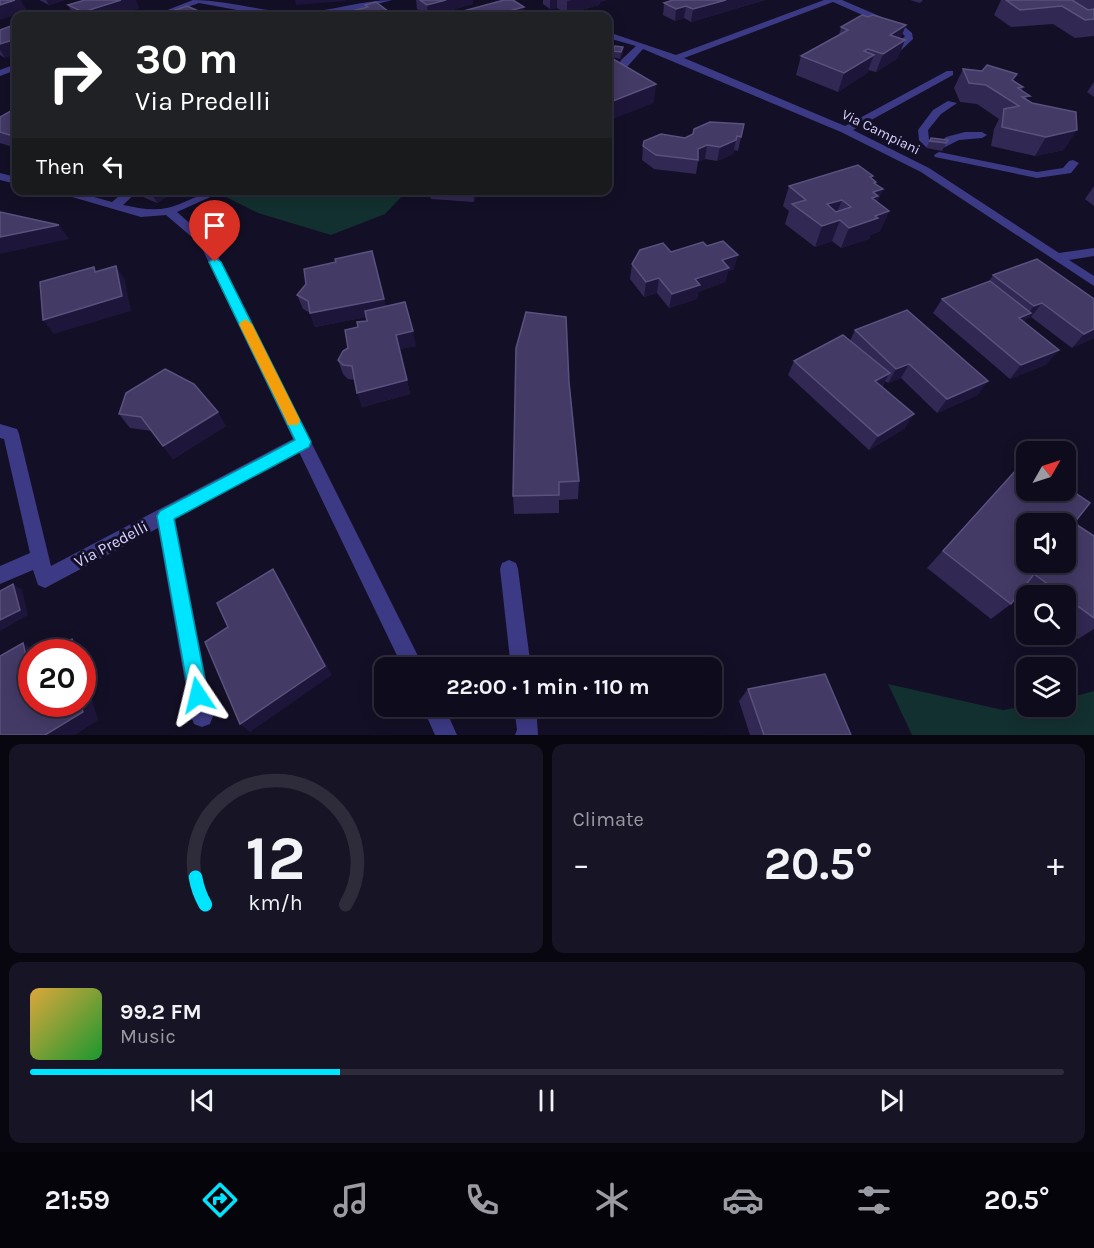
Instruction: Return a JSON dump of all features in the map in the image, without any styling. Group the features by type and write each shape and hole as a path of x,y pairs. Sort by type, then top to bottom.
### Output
{"street":[{"path":"167,12 200,0 235,10 258,12"},
{"path":"334,12 388,0"},
{"path":"676,58 833,0 902,29 909,35 909,39 893,53"},
{"name":"Via Campiani","path":"612,36 676,58 845,130 925,170 1094,282"},
{"path":"639,79 622,68 624,62 642,45"},
{"path":"845,130 950,73"},
{"path":"952,103 937,112 923,130 924,140 937,149 1037,175 1067,171 1073,163"},
{"path":"937,149 951,138 964,134 982,135"},
{"path":"925,170 937,161 937,149"},
{"path":"72,195 141,213 169,211 209,195"},
{"path":"116,206 128,195"},
{"path":"169,211 206,242 409,657"},
{"path":"1059,257 1094,252"},
{"path":"0,431 11,434 40,558 0,575"},
{"name":"Via Predelli","path":"40,558 45,579 303,442"},
{"path":"165,516 202,716"},
{"path":"509,569 520,657"},
{"path":"438,717 446,735"},
{"path":"526,717 528,732 526,735"}],"green space":[{"path":"403,195 385,214 331,235 258,213 224,196"},
{"path":"888,684 1003,710 1016,708 1016,717 1076,717 1076,696 1094,691 1094,735 912,735"}],"building":[{"path":"0,0 15,0 0,5"},
{"path":"85,0 121,0 83,12 68,5"},
{"path":"420,0 446,0 427,5"},
{"path":"504,0 513,0 524,7 505,12 460,12"},
{"path":"673,0 726,0 693,9 686,6 676,9 664,3"},
{"path":"1006,0 1072,0 1088,10 1094,9 1094,19 1085,20 1062,6 1020,10"},
{"path":"376,2 389,12 347,12 368,7 365,5"},
{"path":"187,6 201,12 170,12"},
{"path":"862,15 868,17 873,15 906,25 890,35 905,40 883,54 868,49 864,51 874,55 844,73 801,56 848,30 841,27"},
{"path":"12,26 12,40 0,44 0,30"},
{"path":"615,46 623,47 621,52 612,51"},
{"path":"612,58 656,84 612,101"},
{"path":"987,65 1017,74 1012,80 1023,87 1018,88 1030,96 1022,97 1032,103 1076,112 1077,130 1046,137 1002,127 1004,109 1019,106 986,85 969,83 963,69 982,71"},
{"path":"12,110 12,136 0,132 0,117"},
{"path":"710,122 744,124 741,137 737,136 736,140 720,147 707,145 698,149 698,160 656,155 643,146 644,141 661,134 685,138 693,134 694,129"},
{"path":"931,138 948,140 946,143 930,141"},
{"path":"858,165 873,176 870,177 876,182 874,183 883,189 873,192 878,196 872,198 889,211 875,216 878,218 849,228 840,220 822,226 792,204 806,200 789,186","holes":["842,200 851,207 836,212 827,204"]},
{"path":"0,212 59,225 0,237"},
{"path":"723,241 738,255 722,260 729,268 695,279 700,285 672,294 659,278 646,282 632,264 640,250 663,243 671,252 703,242 707,246"},
{"path":"372,251 384,299 310,313 308,301 297,295 306,284 304,269"},
{"path":"1037,259 1094,299 1094,329 1084,334 1042,303 1034,306 993,275"},
{"path":"116,266 122,296 43,320 40,282 94,267 95,272"},
{"path":"990,281 1031,313 1019,318 1059,350 1021,365 942,299"},
{"path":"405,302 413,331 396,335 407,380 357,393 352,366 343,365 338,360 343,351 348,348 345,330 358,327 357,322 367,321 365,311"},
{"path":"907,310 988,381 947,399 909,364 896,369 855,330"},
{"path":"526,312 566,317 569,382 579,481 559,482 559,495 513,496 516,348"},
{"path":"843,335 890,373 875,381 914,414 878,436 794,361"},
{"path":"165,369 194,384 218,412 163,446 141,417 119,414 126,393"},
{"path":"1016,470 1016,501 1076,501 1076,493 1090,503 1076,520 1076,513 1016,513 1016,573 1076,573 1076,524 1094,536 1094,618 1076,605 1076,585 1049,585 1034,574 1026,585 1016,585 1016,597 1011,604 943,551"},
{"path":"273,569 325,666 240,724 205,642 228,627 217,603"},
{"path":"13,584 20,610 0,620 0,591"},
{"path":"18,646 18,717 75,717 45,735 0,735 0,656"},
{"path":"825,674 851,735 764,735 748,689"}],"slow traffic":[{"path":"245,324 293,420"}],"route":[{"path":"198,695 165,516 303,442 215,262"}]}
